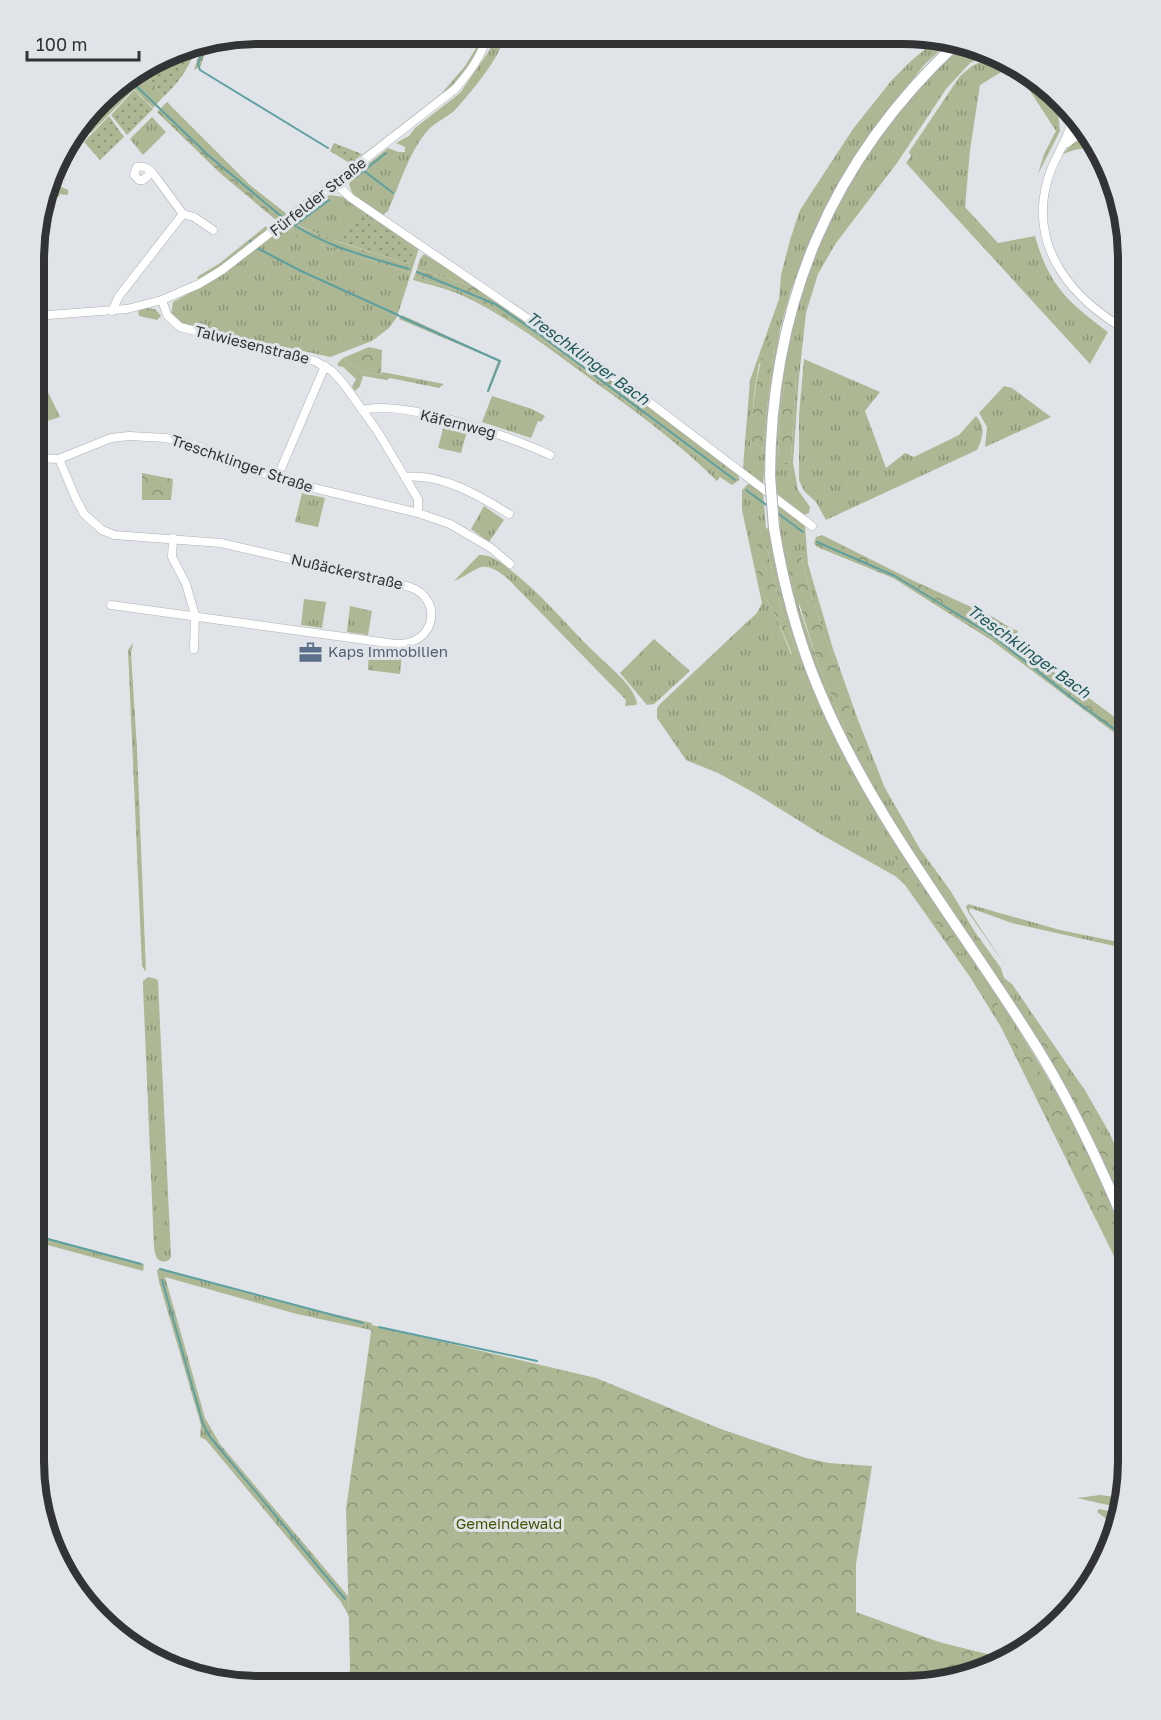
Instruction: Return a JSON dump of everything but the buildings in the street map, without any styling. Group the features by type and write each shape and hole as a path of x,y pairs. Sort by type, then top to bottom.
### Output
{"main road":[{"path":"952,50 890,114 868,143 831,207 815,241 794,300 779,362 772,422 770,476 774,528 787,596 798,634 817,686 845,744 878,805 1042,1056 1088,1141 1118,1208"}],"street":[{"name":"Fürfelder Straße","path":"44,315 112,311 162,300 199,284 222,270 336,184 455,89 475,64 484,44"},
{"path":"1072,127 1051,168 1046,183 1043,210 1048,243 1058,268 1073,289 1091,306 1118,324"},
{"path":"1063,146 1078,135"},
{"path":"152,172 183,214 194,217 213,230"},
{"path":"336,184 351,198 637,393 812,526"},
{"path":"112,311 119,296 183,214"},
{"name":"Talwiesenstraße","path":"162,300 167,315 180,327 304,358 325,366 343,383 405,477 418,499 418,513"},
{"path":"277,478 325,366"},
{"name":"Käfernweg","path":"362,410 392,409 459,423 493,432 550,455"},
{"name":"Treschklinger Straße","path":"44,458 59,459 111,438 149,436 166,438 198,446 277,478 358,500 418,513 450,524 474,537 510,564"},
{"name":"Nußäckerstraße","path":"59,459 84,514 102,530 128,537 173,538 221,543 410,587 419,590 427,600 430,621 422,638 406,644 111,604"},
{"path":"405,477 418,477 463,488 509,514"},
{"path":"173,538 172,556 186,584 195,615 194,649"}],"green space":[{"path":"477,44 480,44 476,56 453,88 279,223 277,221 441,94 465,66"},
{"path":"492,44 503,44 492,64 455,110 432,126 422,138 410,157 388,211 383,215 353,195 349,184 354,175 388,148 405,152 405,147 396,143 409,136 415,128 460,93"},
{"path":"930,45 943,48 925,64 887,112 847,168 823,212 791,290 780,329 770,392 763,485 743,468 750,380 779,299 781,275 790,240 800,210 853,129 891,81","holes":["774,348 762,453 752,456 750,451 754,394 759,364"]},
{"path":"205,50 201,66 194,70 200,52"},
{"path":"956,51 980,58 970,63 946,89 897,163 836,243 818,274 806,313 793,463 798,490 810,507 809,513 804,515 776,495 775,479 779,406 784,369 801,295 812,260 843,194 877,142 939,67","holes":["792,373 796,376 791,458 788,464 778,457 781,402 786,377"]},
{"path":"194,53 175,85 163,97 147,75"},
{"path":"984,60 1005,70 980,85 970,150 965,207 998,243 1035,236 1047,268 1062,292 1108,332 1090,364 906,163 911,156 909,152 960,76"},
{"path":"147,75 163,97 153,108 134,89 91,133 86,131 106,106"},
{"path":"1023,81 1053,104 1058,112 1060,131 1038,174 1044,154 1056,131"},
{"path":"134,90 153,109 127,135 111,115"},
{"path":"167,102 250,185 287,214 277,221 220,173 157,112"},
{"path":"109,116 124,137 100,160 84,142"},
{"path":"152,117 166,132 143,155 130,139"},
{"path":"1080,138 1087,148 1062,155 1074,141"},
{"path":"334,143 362,154 351,164 330,151"},
{"path":"57,185 68,190 68,195 60,194 59,197 53,195"},
{"path":"330,195 343,197 419,248 397,317 389,328 372,341 330,357 186,325 176,321 171,315 173,302 224,274 321,199","holes":["365,216 416,250 408,264 409,273 298,237 293,231 297,225 331,239"]},
{"path":"365,215 416,250 408,264 331,239"},
{"path":"296,225 342,243 408,264 409,273 297,237 293,231"},
{"path":"266,226 270,230 219,269 199,280 197,277 220,263"},
{"path":"424,254 481,289 417,269"},
{"path":"417,269 481,289 656,410 738,474 739,480 732,485 720,477 703,459 551,346 476,299 460,291 414,277"},
{"path":"414,277 460,291 476,299 551,346 703,459 720,477 717,481 643,417 514,324 461,295 413,280"},
{"path":"146,308 155,309 161,316 157,320 139,316 138,311"},
{"path":"402,315 501,361 489,392 487,391 498,361 399,319"},
{"path":"771,342 774,348 762,453 752,456 750,452 756,384 766,344"},
{"path":"369,347 382,350 381,375 360,371 343,358"},
{"path":"343,358 360,371 381,375 382,372 444,384 439,388 390,378 387,380 363,376 360,386 355,391 352,387 356,379 343,367 338,366"},
{"path":"804,359 880,392 865,411 886,468 905,453 914,457 959,435 976,416 981,424 982,433 977,450 826,520 816,502 804,491 799,480 799,415"},
{"path":"792,373 796,376 791,458 788,464 781,464 778,457 781,402 786,377"},
{"path":"1004,386 1012,388 1051,417 985,447 987,427 979,413"},
{"path":"44,390 47,390 60,417 44,422"},
{"path":"492,396 532,409 545,416 541,422 538,421 531,438 482,422"},
{"path":"444,425 467,431 461,453 438,448"},
{"path":"142,473 173,479 171,500 142,500"},
{"path":"748,484 752,484 763,492 766,528 769,529 784,603 807,675 838,745 904,856 1020,1032 1073,1124 1118,1217 1118,1265 1001,1027 970,977 905,885 895,876 822,835 751,791 718,773 686,760 657,718 657,708 660,704 757,613 762,603 742,510 742,490","holes":["767,547 781,610 796,650 791,654 775,614 762,593"]},
{"path":"302,493 325,498 318,527 295,522"},
{"path":"778,504 805,526 808,564 833,649 885,788 920,849 1001,968 1004,978 1012,984 1086,1092 1109,1132 1118,1152 1118,1195 1093,1139 876,794 842,731 802,634 779,536 781,536","holes":["801,554 809,589 836,668 846,732 818,663 799,607"]},
{"path":"484,506 504,520 489,542 471,529"},
{"path":"822,535 989,615 988,618 1015,643 1118,720 1118,735 991,640 893,578 817,547 814,543 816,537"},
{"path":"759,544 767,547 781,610 796,650 800,667 798,668 775,614 762,593 753,554 755,546"},
{"path":"790,551 801,554 809,589 870,767 867,767 846,732 818,663 787,565"},
{"path":"479,555 498,561 539,595 625,682 635,696 636,705 625,706 626,700 498,571 485,567 480,568 454,581"},
{"path":"304,599 326,602 322,628 301,625"},
{"path":"350,606 372,611 368,635 347,632"},
{"path":"989,615 1018,631 1015,643 987,618"},
{"path":"654,639 690,671 654,704 647,705 620,673"},
{"path":"133,643 131,654 146,972 142,966 128,650"},
{"path":"369,648 400,651 402,654 400,674 368,670"},
{"path":"893,857 901,858 962,949 963,954 958,953 898,872"},
{"path":"968,904 1060,930 1118,942 1118,947 1012,923 970,908 969,911 1005,965 966,907"},
{"path":"148,977 158,981 171,1257 165,1261 160,1261 156,1257 154,1247 143,986 143,981"},
{"path":"994,998 1029,1053 1076,1140 1117,1230 1114,1238 1109,1239 989,1001"},
{"path":"1033,1028 1044,1036 1064,1067 1116,1160 1118,1191 1096,1145"},
{"path":"44,1237 144,1264 143,1271 44,1244"},
{"path":"160,1268 303,1307 372,1323 371,1330 297,1314 165,1277 205,1418 220,1444 348,1596 349,1616 341,1602 206,1440 200,1437 201,1425 159,1282 157,1270"},
{"name":"Gemeindewald","path":"372,1325 596,1378 721,1429 806,1458 829,1463 872,1466 856,1564 856,1612 939,1642 994,1656 958,1669 917,1676 349,1676 346,1509"},
{"path":"1100,1495 1115,1497 1113,1506 1077,1498"},
{"path":"1099,1509 1111,1511 1109,1520 1108,1520 1097,1512"}],"waterway":[{"path":"202,51 198,64 200,70 328,148"},
{"name":"Treschklinger Bach","path":"134,84 208,155 281,216"},
{"path":"356,177 386,153"},
{"path":"363,170 393,193"},
{"path":"295,225 329,200"},
{"name":"Treschklinger Bach","path":"291,223 333,245 409,269"},
{"path":"259,249 301,271 398,315"},
{"name":"Treschklinger Bach","path":"417,272 495,304 539,334 735,480"},
{"path":"399,316 500,361 488,391"},
{"name":"Treschklinger Bach","path":"746,490 769,507"},
{"name":"Treschklinger Bach","path":"776,512 803,532"},
{"name":"Treschklinger Bach","path":"817,542 895,576 993,636 1118,732"},
{"path":"44,1238 141,1264"},
{"path":"160,1269 363,1323"},
{"path":"162,1280 203,1424 210,1437 345,1599"},
{"path":"379,1327 537,1361"}],"place":[{"name":"Kaps Immobilien","path":"310,652"}]}
